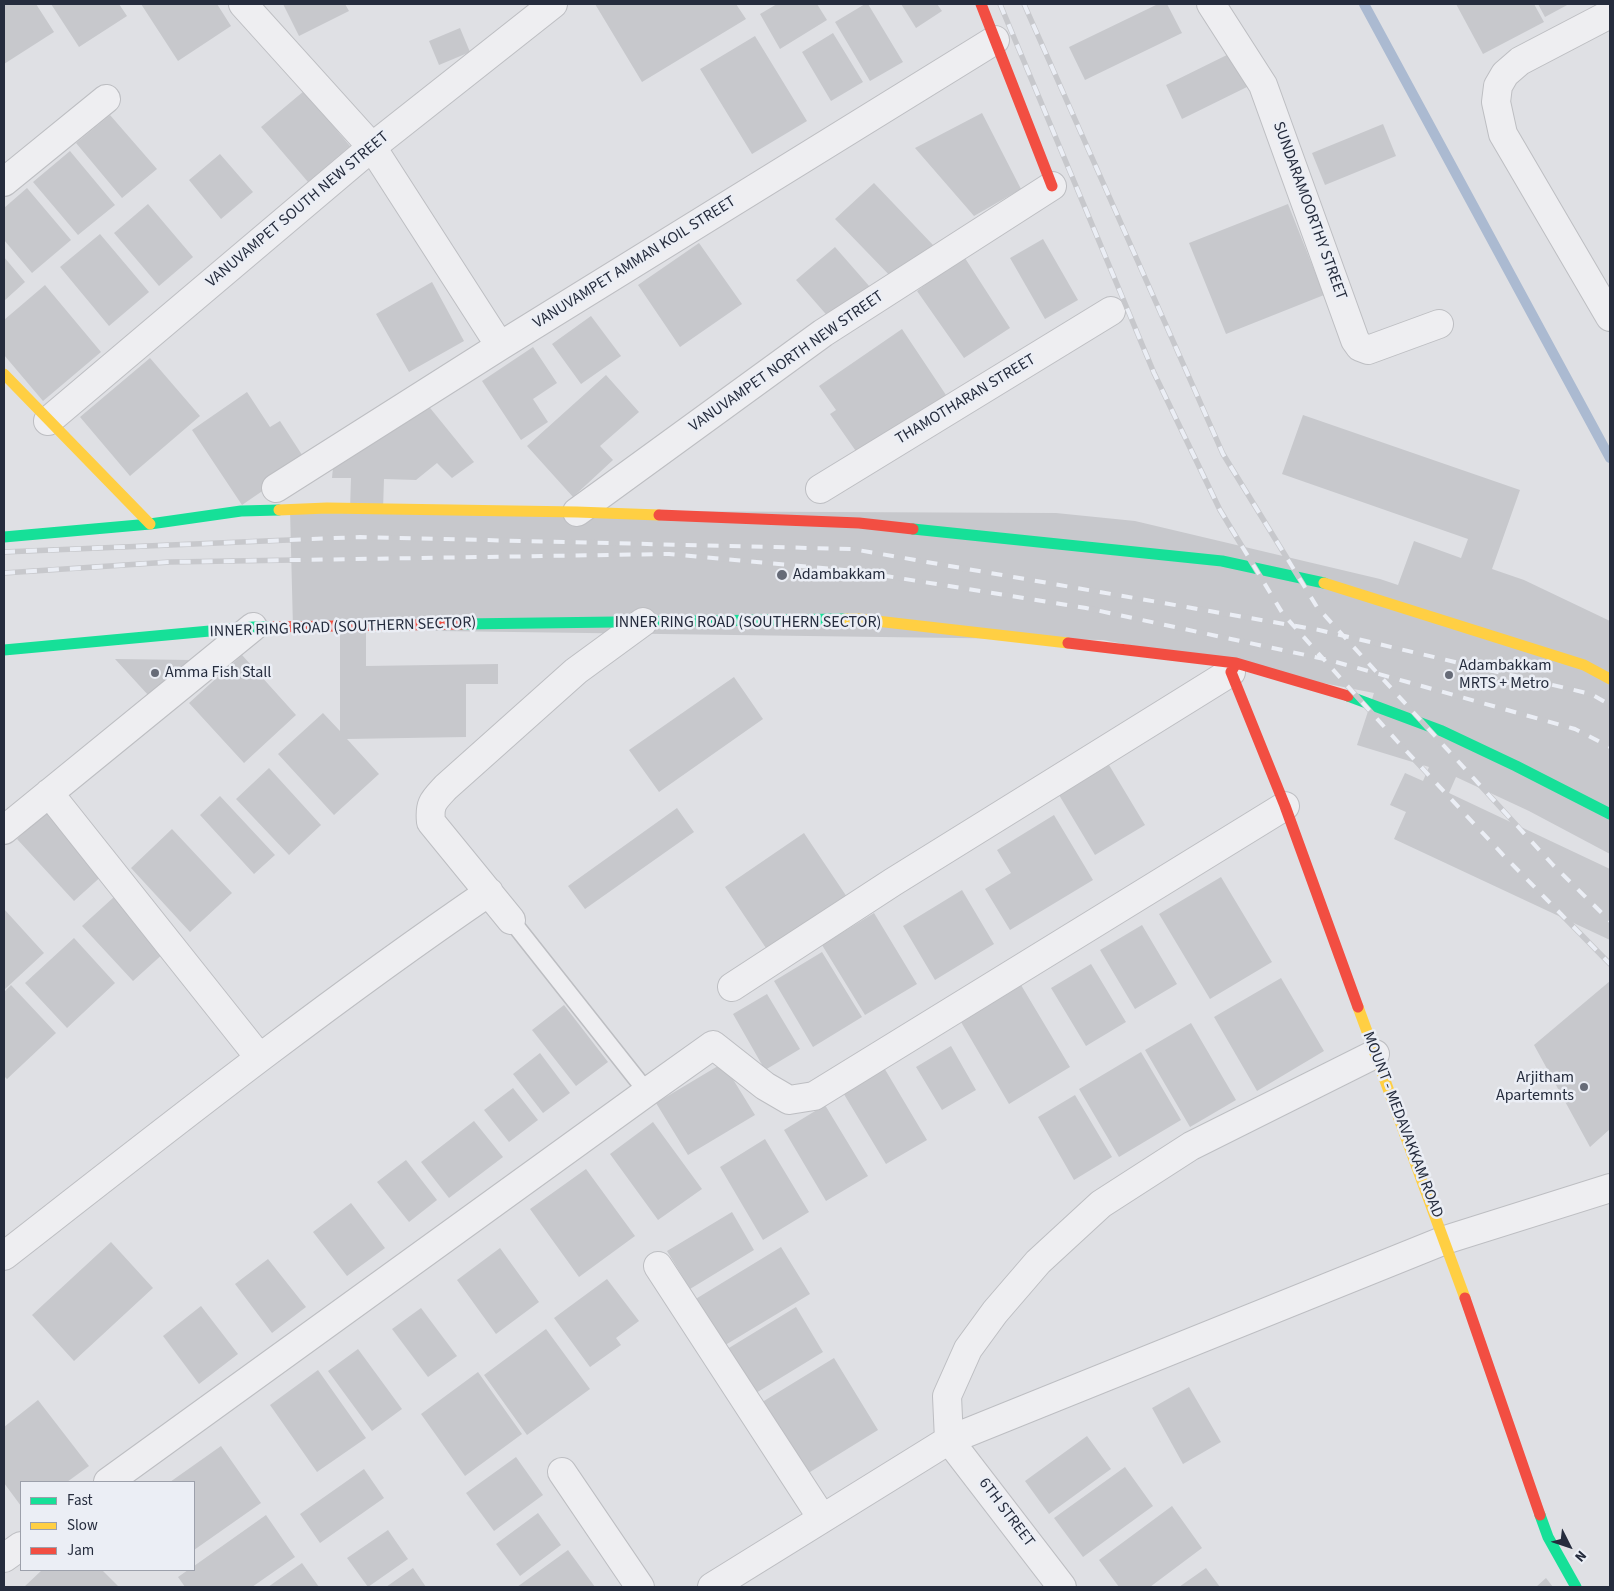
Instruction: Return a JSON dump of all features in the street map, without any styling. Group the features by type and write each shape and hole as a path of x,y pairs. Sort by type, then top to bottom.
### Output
{"main road":[{"path":"981,4 1052,186"},
{"path":"4,374 150,524"},
{"path":"4,537 150,524 241,511 328,508 577,512 859,523 1222,561 1314,580 1584,665 1610,679"},
{"name":"INNER RING ROAD (SOUTHERN SECTOR)","path":"4,650 253,627 858,619 1234,667 1344,695 1442,731 1610,814"},
{"name":"MOUNT - MEDAVAKKAM ROAD","path":"1234,667 1445,1240 1548,1537 1576,1587"}],"street":[{"path":"243,4 372,146 500,346"},
{"name":"VANUVAMPET SOUTH NEW STREET","path":"48,421 372,146 553,4"},
{"name":"SUNDARAMOORTHY STREET","path":"1211,4 1263,85 1355,340 1360,347 1368,350 1439,324"},
{"path":"1610,14 1520,61 1501,80 1498,86 1496,102 1503,134 1610,317"},
{"name":"VANUVAMPET AMMAN KOIL STREET","path":"276,488 500,346 995,40"},
{"path":"4,182 106,99"},
{"name":"VANUVAMPET NORTH NEW STREET","path":"577,512 823,333 1052,186"},
{"name":"THAMOTHARAN STREET","path":"820,489 1112,311"},
{"path":"511,920 431,822 430,809 446,787 576,671 643,622"},
{"path":"4,830 253,627"},
{"path":"732,987 893,882 1234,667"},
{"path":"49,793 259,1057"},
{"path":"109,1481 713,1045 765,1086 789,1100 814,1096 1285,806"},
{"path":"4,1256 259,1057 412,945 489,892"},
{"path":"949,1440 947,1396 968,1349 995,1312 1038,1262 1101,1204 1192,1146 1375,1054"},
{"path":"729,1583 822,1518 949,1440 1445,1240 1610,1188"},
{"path":"658,1266 822,1518"},
{"name":"6TH STREET","path":"949,1440 1062,1587"},
{"path":"562,1472 640,1587"},
{"path":"4,1558 20,1547"}],"lane":[{"path":"511,920 646,1092"}],"building":[{"path":"4,4 36,4 54,32 4,64"},
{"path":"51,4 119,4 127,16 79,47"},
{"path":"141,4 217,4 231,26 178,61"},
{"path":"283,4 345,4 349,11 299,36"},
{"path":"595,4 736,4 746,19 642,82"},
{"path":"777,4 817,4 827,20 780,49 760,14"},
{"path":"868,4 903,62 870,81 835,22"},
{"path":"901,4 937,4 942,11 916,28"},
{"path":"1158,4 1167,4 1182,33 1085,80 1069,47"},
{"path":"1456,4 1534,4 1544,22 1483,54"},
{"path":"1538,4 1569,4 1545,17"},
{"path":"460,28 470,52 439,65 429,41"},
{"path":"833,33 863,82 831,101 802,52"},
{"path":"755,36 807,121 752,154 700,69"},
{"path":"1235,51 1251,85 1182,119 1166,85"},
{"path":"304,91 350,146 308,182 261,127"},
{"path":"982,113 1021,189 974,216 915,148"},
{"path":"110,115 157,169 122,198 76,143"},
{"path":"1383,124 1396,156 1325,185 1312,153"},
{"path":"70,151 115,205 78,235 33,182"},
{"path":"220,154 253,192 221,219 189,180"},
{"path":"874,183 933,245 895,281 835,219"},
{"path":"27,188 71,240 32,273 4,240 4,208"},
{"path":"148,204 193,257 159,286 114,233"},
{"path":"1288,204 1324,295 1226,334 1189,243"},
{"path":"100,234 149,292 109,326 60,267"},
{"path":"1043,239 1078,300 1045,319 1010,258"},
{"path":"699,243 742,304 680,347 638,285"},
{"path":"835,247 870,287 831,320 796,280"},
{"path":"963,255 1010,328 964,358 917,291"},
{"path":"4,257 25,282 4,301"},
{"path":"432,282 464,341 409,372 376,314"},
{"path":"45,285 101,352 43,401 4,355 4,320"},
{"path":"591,316 621,356 581,384 552,344"},
{"path":"902,329 948,398 860,457 830,414 836,410 819,386"},
{"path":"533,347 557,383 533,399 548,422 521,440 482,381"},
{"path":"150,358 200,416 130,476 80,417"},
{"path":"606,375 639,412 600,446 613,460 573,497 527,446"},
{"path":"247,392 270,427 280,421 306,461 242,505 192,430"},
{"name":"Adambakkam MRTS + Metro","path":"422,398 474,462 452,478 437,463 416,480 384,479 383,510 1056,513 1135,521 1380,579 1398,585 1414,541 1461,558 1468,539 1282,474 1303,415 1520,490 1492,569 1524,580 1610,621 1610,854 1529,811 1456,777 1449,793 1610,869 1610,940 1394,839 1406,812 1390,805 1405,773 1423,781 1429,767 1357,745 1374,693 1103,640 366,630 366,666 498,664 498,684 466,684 466,737 347,739 379,774 334,815 278,754 323,713 340,731 340,629 293,628 290,509 350,510 351,478 332,478 334,457"},
{"path":"242,655 296,715 244,763 189,703"},
{"path":"115,659 192,660 149,696"},
{"path":"734,677 763,719 659,792 629,750"},
{"path":"1109,765 1145,825 1095,855 1059,795"},
{"path":"269,768 321,825 289,855 236,799"},
{"path":"220,796 275,855 254,874 200,815"},
{"path":"677,808 694,832 585,909 568,886"},
{"path":"48,811 105,873 74,901 17,839"},
{"path":"1054,815 1093,880 1010,930 985,889 1011,873 997,850"},
{"path":"172,829 232,893 190,932 131,868"},
{"path":"804,833 847,897 768,951 725,887"},
{"path":"1221,877 1272,962 1210,999 1159,914"},
{"path":"962,890 994,944 935,980 903,926"},
{"path":"114,897 165,952 133,981 82,926"},
{"path":"4,909 44,953 4,990"},
{"path":"874,913 917,984 865,1015 822,945"},
{"path":"1142,925 1177,984 1135,1009 1100,950"},
{"path":"74,938 115,983 67,1028 25,983"},
{"path":"822,952 862,1017 813,1047 774,981"},
{"path":"1091,964 1126,1022 1086,1046 1051,988"},
{"path":"1281,978 1324,1051 1257,1091 1214,1017"},
{"name":"Arjitham Apartemnts","path":"1610,981 1610,1129 1590,1147 1534,1045"},
{"path":"11,985 56,1033 7,1079 4,1076 4,992"},
{"path":"1021,985 1070,1067 1009,1104 961,1022"},
{"path":"767,994 800,1049 765,1070 733,1014"},
{"path":"564,1005 608,1062 576,1086 532,1030"},
{"path":"1191,1023 1236,1100 1190,1127 1145,1050"},
{"path":"951,1046 976,1090 942,1110 916,1067"},
{"path":"1141,1052 1181,1120 1119,1157 1079,1089"},
{"path":"540,1053 570,1093 543,1113 513,1074"},
{"path":"723,1063 755,1115 688,1155 656,1103"},
{"path":"883,1066 927,1140 886,1164 842,1091"},
{"path":"513,1088 538,1120 509,1142 484,1110"},
{"path":"1075,1095 1112,1157 1074,1180 1038,1117"},
{"path":"825,1105 868,1176 826,1201 784,1130"},
{"path":"474,1121 503,1157 449,1198 421,1162"},
{"path":"653,1122 702,1189 658,1220 610,1154"},
{"path":"765,1139 809,1212 763,1240 720,1167"},
{"path":"406,1160 437,1200 409,1222 377,1182"},
{"path":"586,1169 635,1236 579,1277 530,1209"},
{"path":"351,1203 385,1248 347,1276 313,1232"},
{"path":"732,1212 754,1250 690,1289 667,1251"},
{"path":"111,1242 153,1288 74,1361 32,1315"},
{"path":"781,1247 810,1294 722,1347 694,1300"},
{"path":"500,1248 539,1302 496,1334 457,1280"},
{"path":"268,1259 306,1307 272,1333 235,1284"},
{"path":"607,1279 639,1321 616,1338 621,1345 590,1367 554,1318"},
{"path":"201,1306 238,1354 199,1384 163,1336"},
{"path":"796,1307 823,1352 751,1396 724,1351"},
{"path":"421,1308 457,1356 428,1377 392,1329"},
{"path":"546,1329 590,1389 527,1435 484,1375"},
{"path":"358,1349 402,1409 372,1431 328,1371"},
{"path":"834,1358 878,1430 802,1477 759,1404"},
{"path":"318,1370 366,1438 317,1472 270,1405"},
{"path":"478,1372 522,1434 465,1476 421,1414"},
{"path":"1189,1387 1221,1442 1183,1464 1152,1408"},
{"path":"38,1400 89,1466 68,1481 20,1481 20,1505 4,1483 4,1427"},
{"path":"1087,1436 1111,1469 1049,1514 1025,1481"},
{"path":"221,1446 261,1503 195,1549 195,1481 171,1481"},
{"path":"516,1457 543,1495 494,1531 466,1493"},
{"path":"1125,1467 1153,1506 1083,1557 1054,1518"},
{"path":"364,1469 384,1498 320,1543 300,1514"},
{"path":"1172,1506 1202,1548 1150,1587 1119,1587 1099,1560"},
{"path":"538,1513 561,1545 520,1576 496,1544"},
{"path":"266,1515 295,1557 252,1587 185,1587 178,1577 187,1571 195,1571 195,1565"},
{"path":"388,1530 408,1559 368,1587 347,1558"},
{"path":"568,1550 595,1587 517,1587"},
{"path":"302,1563 319,1587 268,1587"},
{"path":"413,1568 426,1587 386,1587"},
{"path":"1206,1568 1220,1587 1179,1587"},
{"path":"41,1571 103,1571 119,1587 24,1587"},
{"path":"1546,1578 1553,1587 1536,1587"}],"waterway":[{"path":"1364,4 1610,458"}],"railway":[{"path":"1000,4 1154,373 1220,510 1283,614 1505,857 1610,964"},
{"path":"1024,4 1223,454 1317,607 1553,865 1610,921"},
{"path":"4,552 360,537 852,549 1319,630 1591,694 1610,705"},
{"path":"4,573 170,562 669,554 855,571 1086,608 1329,660 1575,729 1610,747"}],"traffic: fast":[{"path":"4,537 150,524 241,511 279,510"},
{"path":"913,529 1222,561 1324,583"},
{"path":"462,624 845,619"},
{"path":"4,650 253,627 271,627"},
{"path":"1348,696 1442,731 1610,814"},
{"path":"1540,1515 1548,1537 1576,1587"}],"traffic: slow":[{"path":"4,374 150,524"},
{"path":"279,510 327,508 659,515"},
{"path":"1324,583 1584,665 1610,679"},
{"path":"845,619 1068,643"},
{"path":"1358,1007 1465,1298"}],"traffic: jam":[{"path":"981,4 1052,186"},
{"path":"659,515 859,523 913,529"},
{"path":"271,627 462,624"},
{"path":"1068,643 1236,663 1348,696"},
{"path":"1236,663 1231,672 1285,806 1358,1007"},
{"path":"1465,1298 1540,1515"}],"place":[{"name":"Adambakkam","path":"782,575"},
{"name":"Amma Fish Stall","path":"155,673"},
{"name":"Adambakkam MRTS + Metro","path":"1449,675"},
{"name":"Arjitham Apartemnts","path":"1584,1087"}]}
